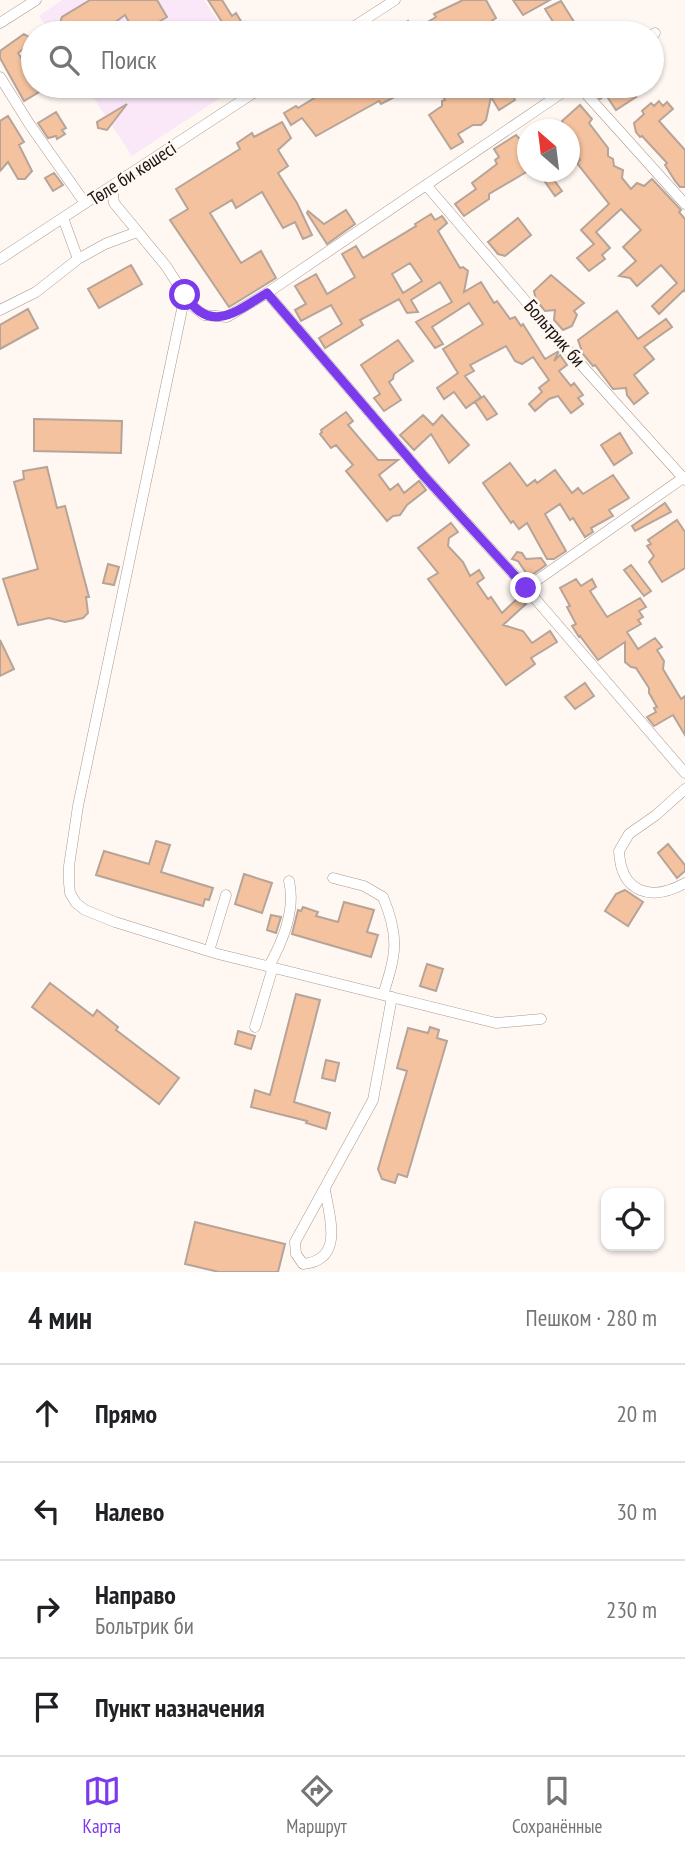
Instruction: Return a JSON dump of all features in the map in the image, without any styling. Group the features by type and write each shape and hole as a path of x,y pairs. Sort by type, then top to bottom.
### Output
{"street":[{"path":"0,23 36,0"},
{"path":"363,21 395,0"},
{"path":"0,77 85,203"},
{"name":"Төле би көшесі","path":"0,259 246,98"},
{"path":"112,186 114,203 166,266 191,305 204,315 227,317 267,293 554,98"},
{"path":"590,98 685,204"},
{"name":"Больтрик би","path":"426,185 684,479"},
{"path":"63,218 78,259"},
{"path":"0,310 36,292 78,259 105,244 137,232"},
{"path":"267,293 685,773"},
{"path":"185,295 78,806 70,854 70,893 76,903 85,910 209,951 496,1023 541,1019"},
{"path":"526,588 684,479"},
{"path":"685,789 656,815 629,834 619,851 625,877 643,892 655,894 674,890 685,883"},
{"path":"325,1190 331,1223 331,1243 326,1254 316,1262 303,1264 296,1254 295,1242 373,1100 396,937 383,897 364,886 333,878"},
{"path":"255,1027 271,967 287,926 292,895 289,881"},
{"path":"209,951 226,895"}],"shaded area":[{"path":"62,0 204,0 218,21 43,21 39,16"},
{"path":"94,98 220,98 132,156"}],"building":[{"path":"90,0 157,0 167,17 160,21 128,21 125,15 117,21 61,21 62,17"},
{"path":"208,0 222,0 232,16 236,13 241,21 221,21"},
{"path":"463,0 486,0 496,18 492,21 429,21 436,17 434,14"},
{"path":"513,0 550,0 523,15"},
{"path":"561,1 574,21 552,21 545,9"},
{"path":"21,36 21,51 18,53 21,58 21,96 0,58 0,51"},
{"path":"314,98 393,98 381,104 379,101 316,136 302,118 291,125 284,113 296,106 298,108"},
{"path":"444,98 491,98 486,120 481,125 473,125 458,134 463,142 451,149 429,115 442,106 442,101"},
{"path":"492,98 514,98 515,100 499,110"},
{"path":"608,98 634,98 616,110"},
{"path":"659,101 663,106 667,102 673,109 659,121 685,150 685,187 680,187 665,165 667,163 636,132 634,123 644,114 642,111 651,103 654,106"},
{"path":"127,104 107,130 98,128 97,122"},
{"path":"580,105 592,119 589,123 608,148 608,156 613,159 614,166 623,170 622,178 631,189 637,183 644,186 652,179 681,210 679,212 685,219 685,292 684,290 659,314 652,306 677,283 661,265 637,286 630,278 619,276 636,261 623,247 641,230 621,209 596,232 610,248 602,255 605,259 589,271 577,258 594,244 581,230 609,204 580,167 580,119 564,119"},
{"path":"56,112 66,128 62,130 65,134 57,139 56,136 48,138 38,123"},
{"path":"8,116 24,142 19,145 32,171 25,179 18,179 8,162 0,171 0,121"},
{"path":"282,122 291,138 278,150 288,166 278,173 297,203 312,235 303,239 295,222 283,228 262,192 236,208 232,200 210,213 241,263 261,251 276,278 229,307 170,220 188,209 176,189 240,149 237,143 252,133 254,137"},
{"path":"517,136 517,177 489,194 489,199 464,216 455,204 476,189 472,183 497,164 495,160 499,157 494,149"},
{"path":"54,173 63,185 53,191 45,178"},
{"path":"545,182 555,182 562,191 555,196"},
{"path":"346,210 355,224 327,244 307,213 308,211 324,224"},
{"path":"431,214 435,220 442,216 447,223 438,231 460,268 468,271 464,292 481,282 494,303 497,301 510,319 515,317 521,326 523,324 545,359 559,351 554,361 560,355 567,365 559,371 571,386 574,383 583,395 578,398 583,404 571,413 558,396 549,399 535,411 529,404 542,392 539,388 549,380 533,357 522,364 515,361 506,346 470,365 474,371 465,376 481,397 466,408 454,392 444,399 437,388 458,373 443,349 483,324 469,303 432,327 443,344 435,348 416,322 452,302 440,282 411,300 418,312 407,313 399,299 360,320 363,325 325,348 319,338 342,324 331,305 301,321 295,310 306,304 295,286 316,274 327,294 355,277 342,254 356,246 363,258 416,226 415,224","holes":["410,263 422,281 403,293 392,274"]},
{"path":"518,218 531,235 505,256 498,254 488,242"},
{"path":"131,265 142,284 99,308 88,289"},
{"path":"551,275 584,303 574,311 577,315 572,326 563,330 554,320 555,310 545,311 536,300 534,291"},
{"path":"28,309 38,328 0,349 0,325"},
{"path":"617,311 638,339 666,319 672,327 644,347 654,359 634,375 648,393 634,404 627,395 626,388 613,389 583,354 578,340"},
{"path":"398,340 413,361 394,374 389,382 401,400 384,411 374,398 380,394 361,365"},
{"path":"484,396 497,414 487,420 475,402"},
{"path":"346,412 353,421 348,425 378,460 398,460 379,475 390,490 398,484 404,493 419,481 426,490 407,505 400,515 387,521 346,471 353,465 336,445 331,448 320,434 321,430"},
{"path":"423,415 433,425 442,415 469,445 449,463 431,434 414,450 400,435"},
{"path":"34,419 122,421 121,453 34,451"},
{"path":"620,433 632,453 614,465 601,445"},
{"path":"510,463 527,486 535,480 537,483 555,470 572,493 578,488 583,494 613,475 629,498 609,510 613,516 591,528 593,532 585,537 560,504 545,514 566,551 554,559 547,559 527,523 519,529 513,521 511,523 483,483"},
{"path":"47,467 57,508 65,506 89,597 86,597 88,613 83,618 65,622 49,618 18,625 3,579 38,569 14,482 24,479 23,471"},
{"path":"665,503 671,512 635,531 632,526"},
{"path":"677,520 685,532 685,568 662,582 649,562 654,556 647,546 651,544 648,540"},
{"path":"451,523 458,532 449,538 448,546 463,562 470,576 479,570 484,578 477,583 488,599 491,597 502,613 519,597 526,604 503,625 523,631 532,643 550,631 557,642 531,658 535,664 506,685 428,579 438,573 418,548"},
{"path":"517,552 522,553 526,559 541,558 546,565 529,577 518,561 512,559"},
{"path":"108,564 119,567 114,585 103,583"},
{"path":"631,565 651,591 644,596 624,570"},
{"path":"576,579 581,586 592,579 596,587 590,591 607,617 640,598 646,607 639,611 643,617 638,620 641,624 627,632 638,649 655,638 662,647 657,650 664,661 663,669 681,699 685,696 685,735 673,715 654,726 647,717 656,712 654,708 657,707 636,668 625,662 625,642 598,660 579,637 572,626 576,624 567,607 570,606 560,588"},
{"path":"0,640 14,669 0,676"},
{"path":"585,683 594,696 575,709 565,697"},
{"path":"156,841 170,845 161,872 213,888 209,900 205,899 203,906 96,875 104,851 149,864"},
{"path":"668,844 685,865 685,871 677,878 658,853"},
{"path":"244,874 272,883 262,913 235,904"},
{"path":"625,890 643,902 628,926 605,911 616,894"},
{"path":"344,902 374,910 367,932 378,935 371,957 292,934 298,910 301,911 303,907 318,912 316,916 338,922"},
{"path":"271,915 281,917 276,933 267,930"},
{"path":"427,964 443,969 436,991 420,986"},
{"path":"50,983 93,1016 97,1010 118,1027 116,1030 179,1078 159,1104 32,1007"},
{"path":"296,994 320,1000 294,1102 330,1113 326,1129 306,1123 307,1121 251,1107 255,1090 270,1095"},
{"path":"430,1027 439,1030 437,1038 447,1041 407,1177 398,1174 395,1183 382,1179 378,1169 407,1071 397,1068 408,1028 428,1033"},
{"path":"238,1031 255,1036 251,1049 235,1044"},
{"path":"326,1060 339,1063 335,1081 322,1078"},
{"path":"195,1222 285,1244 278,1272 219,1272 185,1264"}],"route":[{"path":"185,295 191,305 204,315 227,317 267,293 424,476 526,588"}]}
